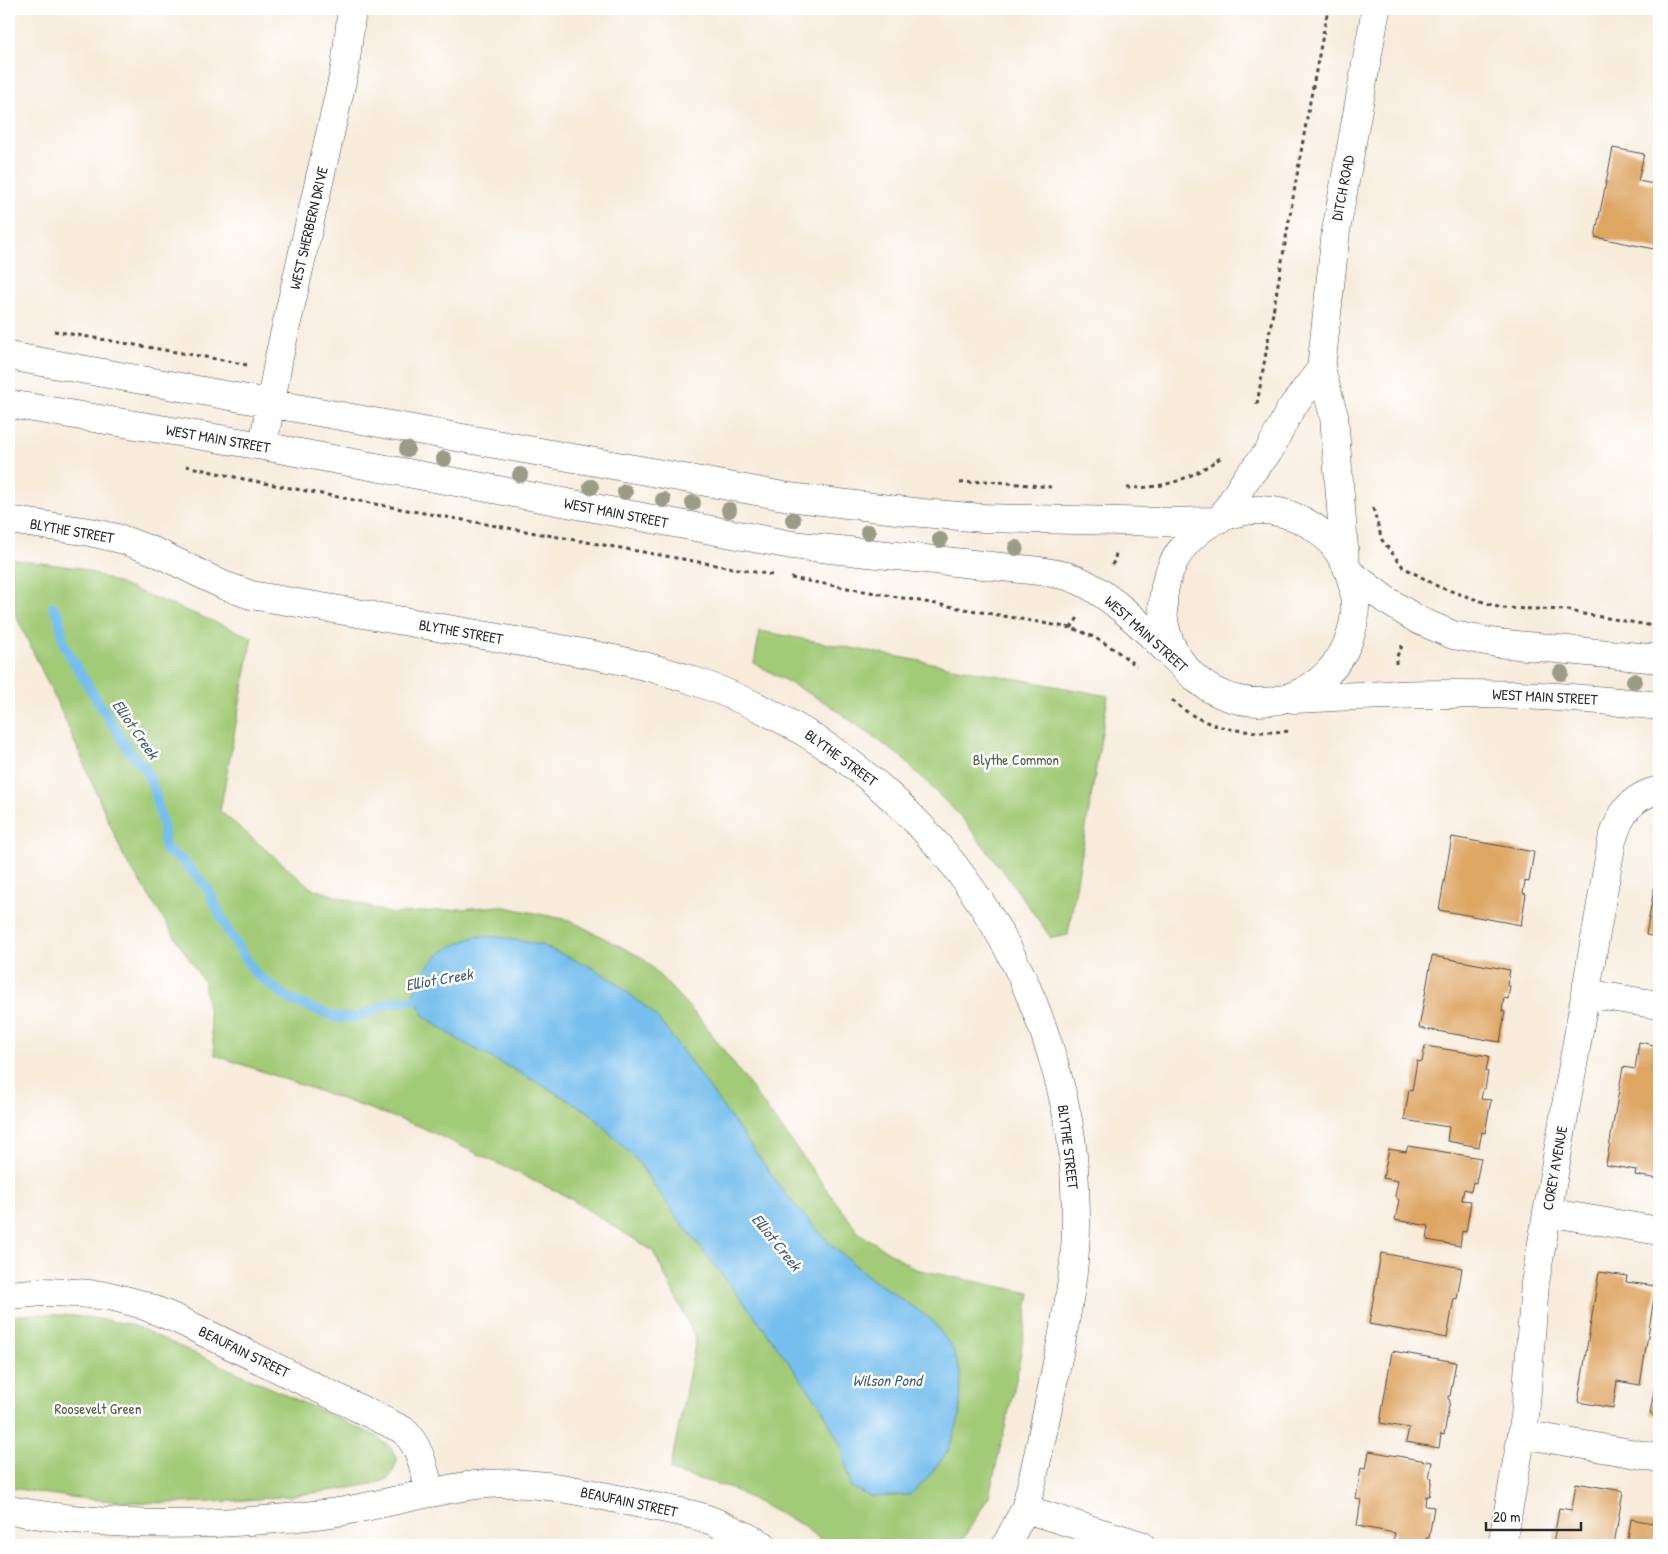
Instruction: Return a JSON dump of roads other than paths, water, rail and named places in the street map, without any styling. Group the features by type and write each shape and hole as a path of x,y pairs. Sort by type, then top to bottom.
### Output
{"street":[{"name":"WEST SHERBERN DRIVE","path":"263,446 279,357 346,68 352,9"},
{"name":"DITCH ROAD","path":"1281,700 1312,687 1335,666 1351,638 1356,606 1348,568 1334,416 1322,369 1336,231 1376,9"},
{"path":"9,356 789,497 922,513 983,518 1153,522 1218,519"},
{"path":"1218,519 1246,479 1269,451 1290,410 1322,369"},
{"name":"WEST MAIN STREET","path":"9,404 263,446 792,545 1040,571 1071,577 1097,590 1119,607 1192,675 1219,694 1249,702 1396,695 1512,694 1659,706"},
{"path":"1192,675 1180,661 1165,629 1163,610 1168,575 1180,551 1198,531 1218,519 1237,512 1253,510 1284,513 1314,526 1331,542 1348,568 1386,600 1438,630 1471,639 1497,643 1659,659"},
{"name":"BLYTHE STREET","path":"9,520 90,532 121,539 156,552 223,585 251,595 612,658 674,673 738,697 772,713 807,733 843,757 878,784 909,812 958,871 1003,936 1037,1011 1068,1116 1075,1208 1075,1257 1070,1300 1038,1458 1025,1508 1006,1545"},
{"name":"COREY AVENUE","path":"1502,1545 1522,1434 1532,1311 1547,1212 1612,841 1617,823 1626,808 1647,794"},
{"path":"1585,992 1659,1006"},
{"path":"1547,1212 1659,1231"},
{"name":"BEAUFAIN STREET","path":"9,1295 43,1292 110,1296 140,1304 179,1320 403,1430 417,1446 430,1492"},
{"path":"1522,1434 1659,1458"},
{"name":"BEAUFAIN STREET","path":"9,1510 93,1522 171,1525 250,1522 333,1513 476,1484 534,1484 589,1493 705,1519 763,1545"},
{"path":"1025,1508 1141,1545"}],"water":[{"name":"Wilson Pond","path":"477,936 499,937 541,945 589,966 613,980 654,1014 787,1196 831,1245 872,1279 931,1319 952,1347 961,1374 960,1416 948,1451 926,1480 910,1495 870,1497 851,1487 841,1446 820,1405 753,1314 675,1215 638,1162 590,1113 460,1041 423,1015 416,1000 412,998 417,985 429,965 443,951"}],"waterway":[{"name":"Elliot Creek","path":"53,607 59,615 64,645 130,752 147,771 154,789 163,826 165,850 181,859 208,889 227,929 255,973 289,999 338,1018 359,1017 389,1003 428,998"}],"park label":[{"name":"Blythe Common","path":"1016,760"},
{"name":"Roosevelt Green","path":"98,1409"}]}
